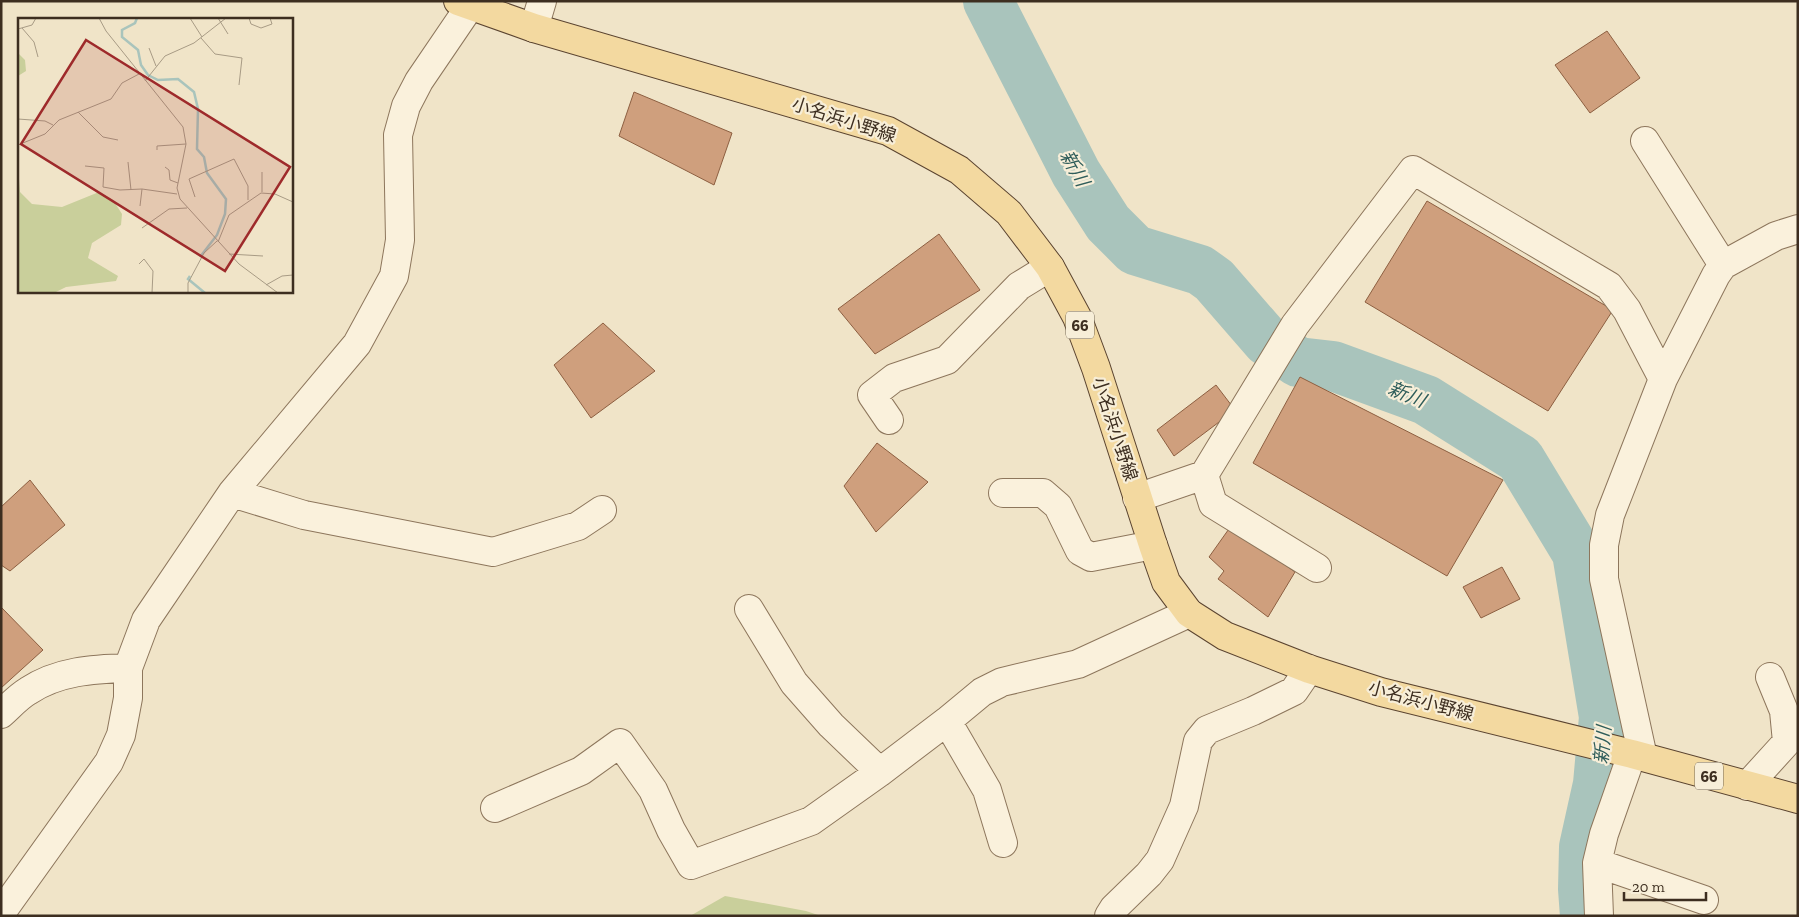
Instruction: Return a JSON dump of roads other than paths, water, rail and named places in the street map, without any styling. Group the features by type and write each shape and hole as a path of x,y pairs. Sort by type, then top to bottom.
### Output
{"main road":[{"name":"小名浜小野線","path":"464,3 538,12 888,131 959,170 1009,213 1050,267 1077,317 1096,368 1152,545 1166,582 1189,613 1225,636 1309,669 1381,692 1631,754 1798,799"}],"street":[{"path":"1,913 109,762 121,735 128,698 128,668 146,620 232,493 357,344 394,276 400,240 398,135 406,106 464,3"},
{"path":"1645,141 1724,265"},
{"path":"1137,498 1204,475 1295,325 1413,170 1609,286 1627,310 1663,378"},
{"path":"1599,916 1598,864 1604,834 1631,754 1604,579 1604,545 1610,515 1663,378 1716,276 1724,265 1776,236 1798,229"},
{"path":"889,420 872,395 894,378 947,360 1020,286 1050,267"},
{"path":"1204,475 1214,504 1316,568"},
{"path":"232,493 304,515 493,552 578,526 602,510"},
{"path":"1003,493 1043,493 1058,506 1080,551 1092,557 1152,545"},
{"path":"749,609 794,683 831,725 880,772"},
{"path":"495,808 581,771 620,743 653,790 671,830 691,865 811,821 880,772 982,692 1002,682 1078,664 1189,613"},
{"path":"1,714 27,691 58,676 91,669 128,668"},
{"path":"1109,916 1114,908 1149,874 1160,860 1184,806 1198,741 1206,730 1253,711 1294,691 1309,669"},
{"path":"1754,788 1787,742 1784,711 1770,678"},
{"path":"947,721 987,790 1003,843"},
{"path":"1754,788 1798,759"},
{"path":"1598,864 1704,900"}],"waterway":[{"name":"新川","path":"988,1 1076,173 1108,223 1135,250 1200,270 1214,280 1267,341 1298,362 1333,366 1426,400 1520,459 1577,553 1604,717 1598,784 1584,847 1583,889 1585,916"}]}
